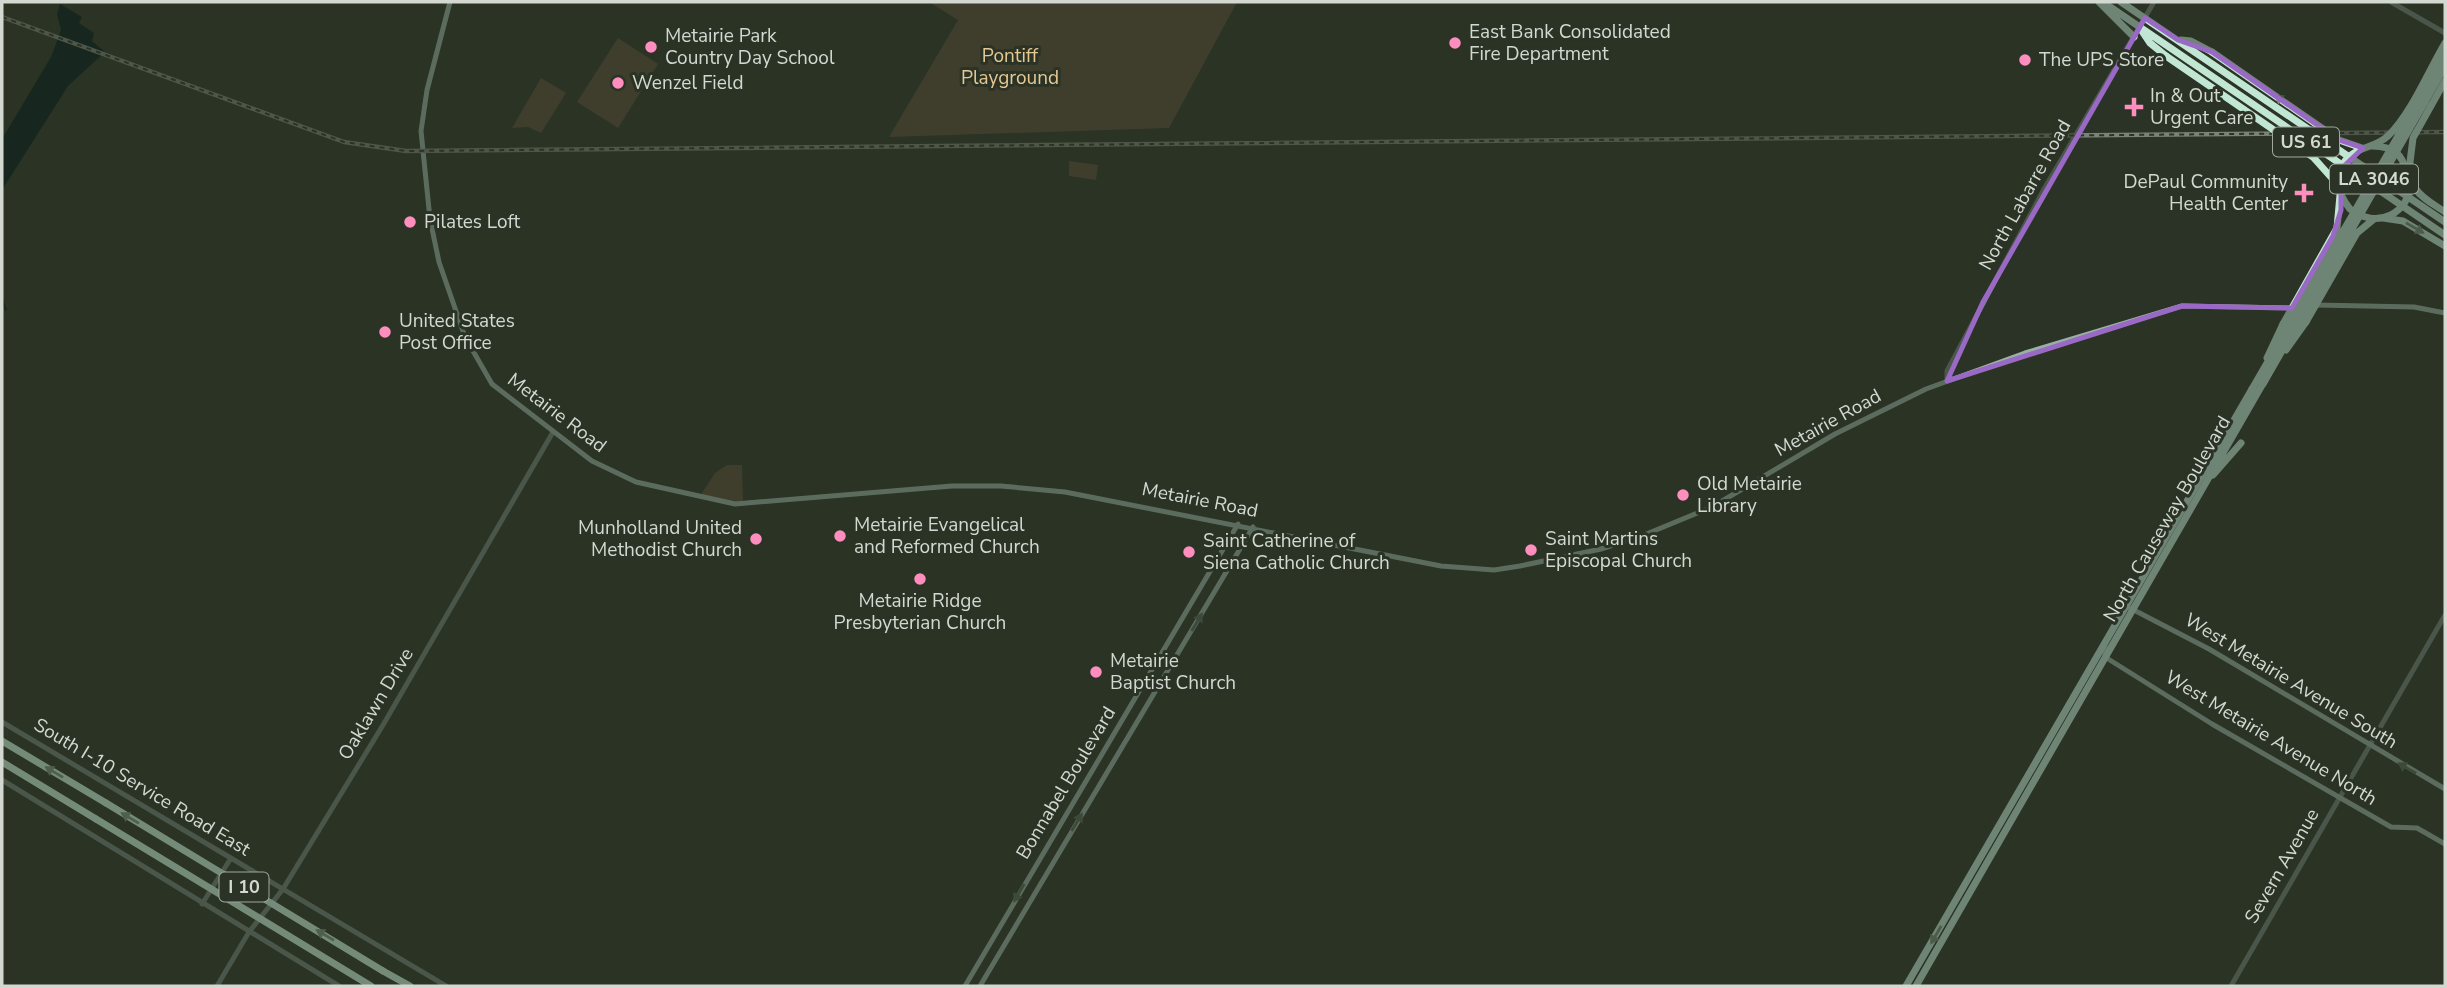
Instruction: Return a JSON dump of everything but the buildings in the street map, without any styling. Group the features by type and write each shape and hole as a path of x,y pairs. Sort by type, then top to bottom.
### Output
{"highway":[{"name":"US 61","path":"2101,2 2445,236"},
{"path":"2101,2 2134,37"},
{"name":"US 61","path":"2121,2 2445,222"},
{"path":"2140,27 2150,43 2166,56 2321,163 2355,213 2403,221 2445,246"},
{"path":"2178,40 2191,41 2212,52 2339,140 2362,148"},
{"path":"2260,382 2283,324 2337,228 2343,164 2362,148 2372,146 2388,136 2445,43"},
{"name":"North Causeway Boulevard","path":"1916,986 2207,480 2445,55"},
{"name":"North Causeway Boulevard","path":"2260,382 2445,67"},
{"path":"2260,382 2306,321 2357,233 2404,204 2410,193 2409,170 2413,138 2445,81"},
{"path":"2372,146 2395,152 2409,170"},
{"path":"2411,180 2421,195 2445,212"},
{"name":"North Causeway Boulevard","path":"1906,986 2121,615 2255,391"},
{"path":"2207,480 2241,443"},
{"name":"I 10","path":"2,741 410,986"},
{"name":"I 10","path":"2,762 371,986"}],"main road":[{"name":"Metairie Road","path":"450,2 427,90 421,131 433,240 465,337 489,379 592,461 619,475 735,504 952,486 1001,486 1077,494 1465,569 1494,570 1616,545 1712,507 1842,430 1947,382 2025,352 2194,304 2286,308 2321,304 2359,305 2414,307 2445,313"},
{"name":"Bonnabel Boulevard","path":"965,986 1238,524"},
{"name":"Bonnabel Boulevard","path":"980,986 1253,527"},
{"path":"2121,615 2126,609 2134,608"},
{"name":"West Metairie Avenue South","path":"2134,608 2209,649 2445,789"},
{"path":"2105,657 2104,648 2109,636"},
{"name":"West Metairie Avenue North","path":"2105,657 2391,827 2417,828 2445,844"}],"street":[{"name":"North Labarre Road","path":"1947,382 1947,371 2005,260 2154,2"},
{"path":"2391,2 2445,33"},
{"name":"Oaklawn Drive","path":"217,986 249,932 283,889 383,725 553,432"},
{"name":"Severn Avenue","path":"2231,986 2445,615"},
{"name":"South I-10 Service Road East","path":"2,722 446,986"},
{"path":"2,780 339,986"},
{"path":"202,904 230,858"}],"highlighted area":[{"path":"2145,18 2178,40 2212,52 2339,140 2363,148 2341,169 2341,210 2333,236 2292,308 2182,306 1947,381 1983,302"}],"green space":[{"name":"Pontiff Playground","path":"929,2 1237,2 1169,128 889,137 958,20"},
{"name":"Wenzel Field","path":"618,38 658,64 618,128 577,102"},
{"path":"541,78 566,93 541,133 528,127 512,128"},
{"path":"1069,161 1098,165 1096,180 1069,176"},
{"path":"727,465 742,465 743,504 700,496 715,473"}],"water":[{"path":"60,4 82,17 79,23 94,33 92,41 105,52 68,86 2,190 2,139 51,57 61,30 57,14"}],"waterway":[{"path":"2,299 6,310"}],"railway":[{"path":"2,17 344,142 406,151 2445,132"}],"place":[{"name":"East Bank Consolidated Fire Department","path":"1455,43"},
{"name":"Metairie Park Country Day School","path":"651,47"},
{"name":"The UPS Store","path":"2025,60"},
{"name":"Wenzel Field","path":"618,83"},
{"name":"In & Out Urgent Care","path":"2134,107"},
{"name":"DePaul Community Health Center","path":"2304,193"},
{"name":"Pilates Loft","path":"410,222"},
{"name":"United States Post Office","path":"385,332"},
{"name":"Old Metairie Library","path":"1683,495"},
{"name":"Metairie Evangelical and Reformed Church","path":"840,536"},
{"name":"Munholland United Methodist Church","path":"756,539"},
{"name":"Saint Martins Episcopal Church","path":"1531,550"},
{"name":"Saint Catherine of Siena Catholic Church","path":"1189,552"},
{"name":"Metairie Ridge Presbyterian Church","path":"920,579"},
{"name":"Metairie Baptist Church","path":"1096,672"}]}
